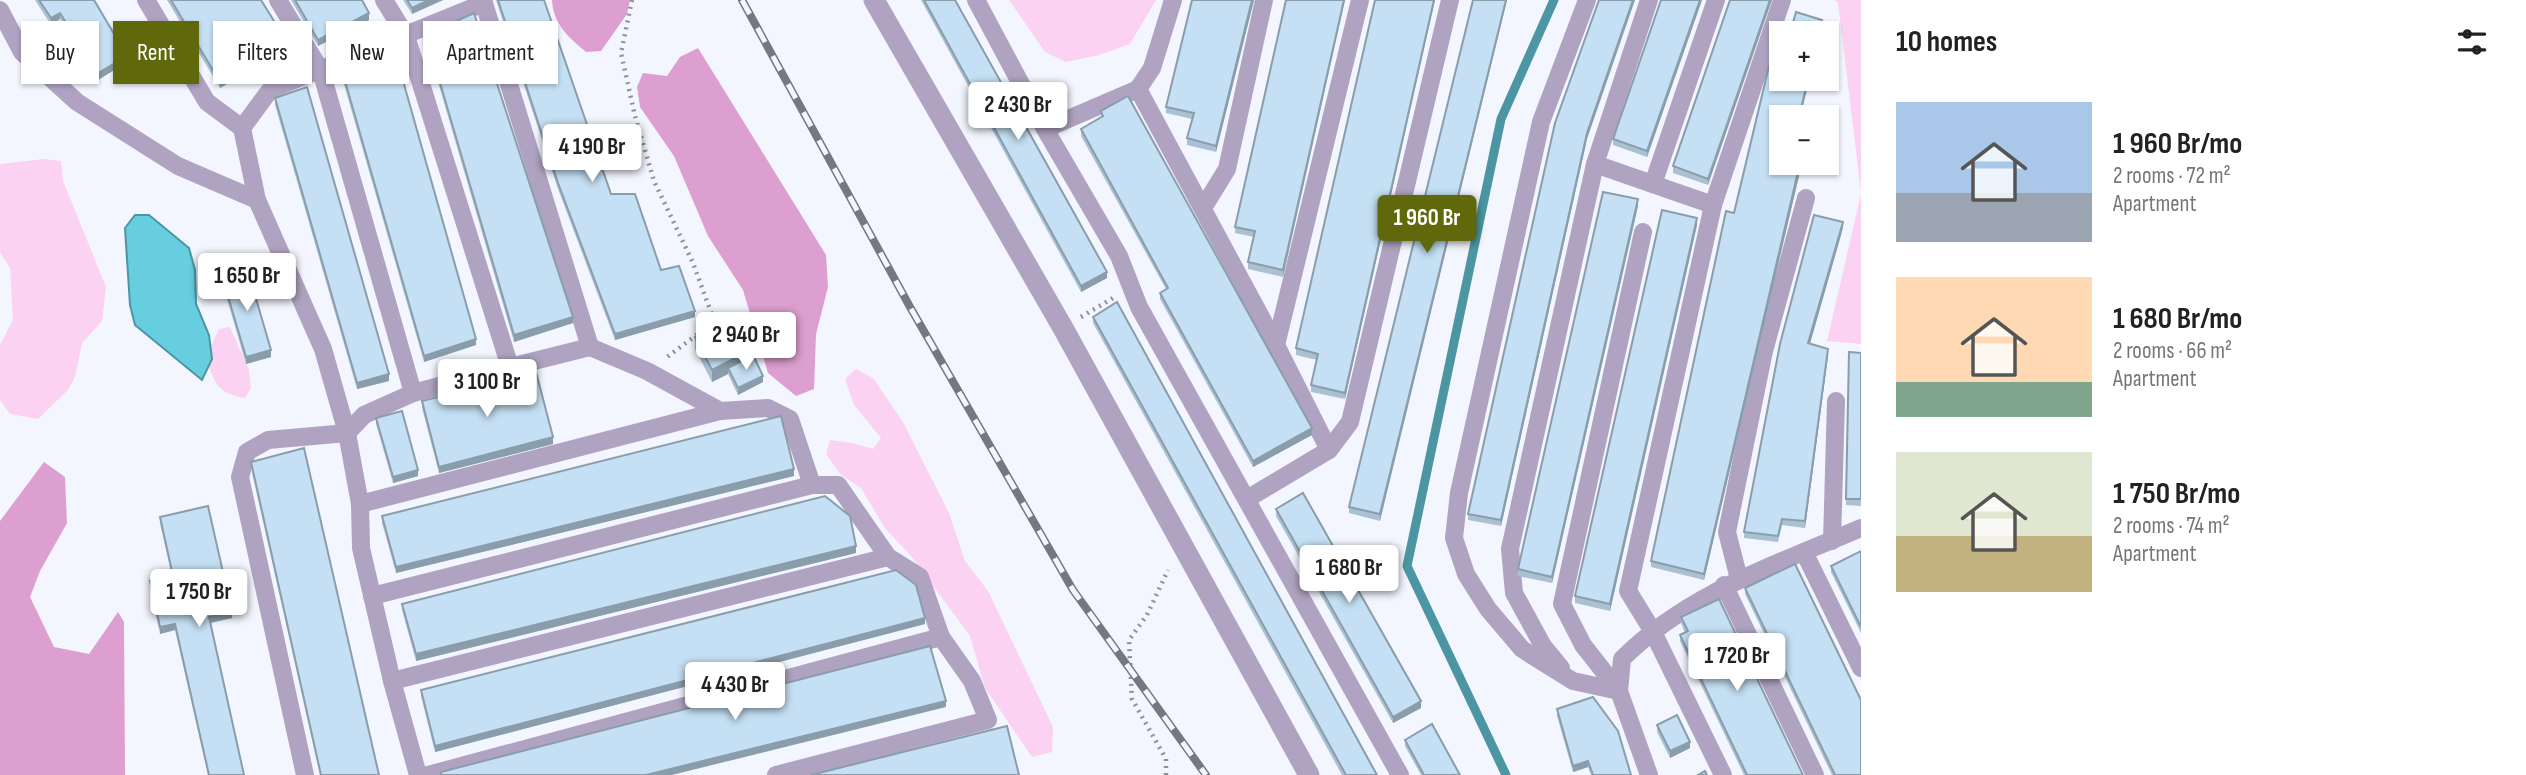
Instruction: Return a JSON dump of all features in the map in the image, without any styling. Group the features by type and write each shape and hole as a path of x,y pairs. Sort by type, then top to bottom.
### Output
{"street":[{"path":"874,0 1063,328 1309,775"}],"lane":[{"path":"146,0 207,102 242,128 257,200 323,349 347,433 360,504 361,548 392,681 418,775"},
{"path":"278,0 321,71 413,393"},
{"path":"384,0 397,21"},
{"path":"976,0 1045,129 1119,256 1139,307 1399,775"},
{"path":"1045,129 1138,89 1152,68 1173,0"},
{"path":"1203,208 1227,169 1264,0"},
{"path":"1276,345 1360,0"},
{"path":"1247,499 1329,450 1350,422 1450,0"},
{"path":"1587,0 1541,122 1459,493 1454,538 1466,574 1488,609 1522,649 1573,681 1619,691"},
{"path":"1573,681 1543,646 1514,593 1510,549 1595,164 1649,0"},
{"path":"1653,184 1716,0"},
{"path":"1723,775 1652,630 1628,592 1713,205 1782,0"},
{"path":"409,35 484,1 590,347"},
{"path":"0,10 22,52 77,102 178,166 257,200"},
{"path":"409,46 510,367"},
{"path":"242,128 270,90 326,69"},
{"path":"1138,89 1276,345 1329,450"},
{"path":"1595,164 1713,205"},
{"path":"1806,198 1764,351 1727,532 1732,582 1815,775"},
{"path":"1643,232 1562,604 1583,645 1619,691 1649,775"},
{"path":"304,775 240,477 247,452 268,440 347,433 364,415 413,393 590,347 647,371 720,411"},
{"path":"1832,541 1836,401"},
{"path":"360,504 720,411 768,408 790,419 812,485"},
{"path":"372,596 812,485 838,485 888,557 920,577 941,638 972,681 988,720 776,775"},
{"path":"1619,691 1622,659 1652,630 1732,582 1861,528"},
{"path":"1804,552 1861,668"},
{"path":"392,681 888,557"},
{"path":"428,775 941,638"}],"path":[{"path":"632,0 621,53 635,116 654,181 693,262 712,315 698,334 647,371"},
{"path":"1063,328 1131,287"},
{"path":"1166,775 1166,759 1132,699 1129,640 1147,615 1182,545"}],"shaded area":[{"path":"552,0 630,0 627,14 601,51 586,52 568,36 553,9"},
{"path":"1009,0 1156,0 1130,44 1099,55 1066,62 1045,52"},
{"path":"1834,0 1861,0 1861,192 1838,3"},
{"path":"698,48 826,255 828,287 816,334 814,389 796,396 768,373 743,290 708,236 674,156 640,107 637,87 643,73 667,76 680,57"},
{"path":"44,159 61,161 63,181 106,287 102,321 82,343 75,377 68,390 38,419 10,414 0,400 0,345 13,320 10,268 0,252 0,164"},
{"path":"1861,194 1861,344 1827,341"},
{"path":"230,327 249,370 251,388 245,398 222,390 211,373 206,356 219,329"},
{"path":"856,369 873,378 903,422 949,513 965,561 988,591 1053,727 1052,752 1032,757 985,688 970,636 911,556 885,528 861,488 841,475 826,454 830,440 873,449 881,438 854,405 845,379"},
{"path":"44,462 65,477 67,523 40,571 30,597 54,647 89,654 118,612 124,622 125,775 0,775 0,521"}],"water":[{"path":"135,215 149,215 189,248 195,270 196,304 209,335 212,359 202,380 135,325 130,305 125,228"}],"building":[{"path":"39,0 94,0 113,32 113,64 99,72 99,21 65,21 60,13 51,18"},
{"path":"171,0 261,0 274,21 213,21 213,70 199,47 199,21 184,21"},
{"path":"295,0 362,0 369,13 354,21 326,21 326,36 318,40 312,30 312,21 307,21"},
{"path":"407,0 429,0 412,8"},
{"path":"498,0 544,0 551,21 505,21"},
{"path":"924,0 955,0 1107,272 1081,286"},
{"path":"1192,0 1252,0 1216,146 1187,138 1194,113 1166,107"},
{"path":"1286,0 1344,0 1283,270 1248,262 1255,231 1235,227"},
{"path":"1375,0 1434,0 1345,393 1311,385 1318,354 1296,348"},
{"path":"1473,0 1506,0 1380,514 1349,507"},
{"path":"1599,0 1633,0 1587,133 1501,520 1468,514 1555,123"},
{"path":"1661,0 1700,0 1647,151 1613,139"},
{"path":"1730,0 1770,0 1708,179 1673,166"},
{"path":"1796,12 1822,20 1822,21 1793,21"},
{"path":"474,13 477,21 457,21"},
{"path":"558,41 611,194 635,194 661,270 679,266 695,311 615,334 558,183 526,84 558,84"},
{"path":"1769,66 1769,91 1805,91 1802,105 1769,105 1769,175 1797,175 1704,574 1651,561 1726,211 1734,213"},
{"path":"346,84 404,84 476,339 424,356"},
{"path":"440,84 497,84 573,317 514,335"},
{"path":"307,87 389,374 357,383 275,98"},
{"path":"1128,96 1312,428 1253,461 1160,293 1168,288 1081,129 1103,116 1101,111"},
{"path":"1603,192 1638,199 1552,577 1518,569"},
{"path":"1662,210 1697,218 1610,604 1575,596"},
{"path":"1814,215 1843,222 1808,343 1828,349 1805,521 1782,519 1778,536 1744,532 1780,344"},
{"path":"247,268 271,350 246,357 222,276"},
{"path":"1117,302 1377,775 1346,775 1093,317"},
{"path":"736,316 753,349 712,370 695,337"},
{"path":"1849,352 1861,353 1861,499 1846,499"},
{"path":"753,355 763,376 738,388 728,368"},
{"path":"536,372 553,437 439,467 422,401"},
{"path":"402,411 418,470 393,477 376,418"},
{"path":"781,416 794,469 396,567 382,516"},
{"path":"304,448 379,775 321,775 251,462"},
{"path":"1303,493 1421,701 1393,717 1276,509"},
{"path":"825,496 850,516 856,546 416,654 402,604"},
{"path":"208,506 232,612 209,617 244,775 209,775 175,624 160,627 150,581 173,576 160,517"},
{"path":"1861,551 1861,627 1831,566"},
{"path":"1795,564 1861,700 1861,775 1835,775 1745,588"},
{"path":"896,570 916,585 925,618 435,746 421,690"},
{"path":"1719,599 1803,775 1747,775 1680,635 1688,631 1681,617"},
{"path":"930,646 946,701 646,775 441,775 441,772"},
{"path":"1593,697 1618,731 1631,775 1593,775 1588,761 1573,766 1557,709"},
{"path":"1677,715 1690,742 1670,751 1657,725"},
{"path":"1432,724 1460,775 1424,775 1405,740"},
{"path":"1007,726 1019,775 811,775"}],"waterway":[{"path":"1506,775 1407,566 1501,119 1554,0"}],"railway":[{"path":"742,0 910,307 1073,590 1206,775"}]}
